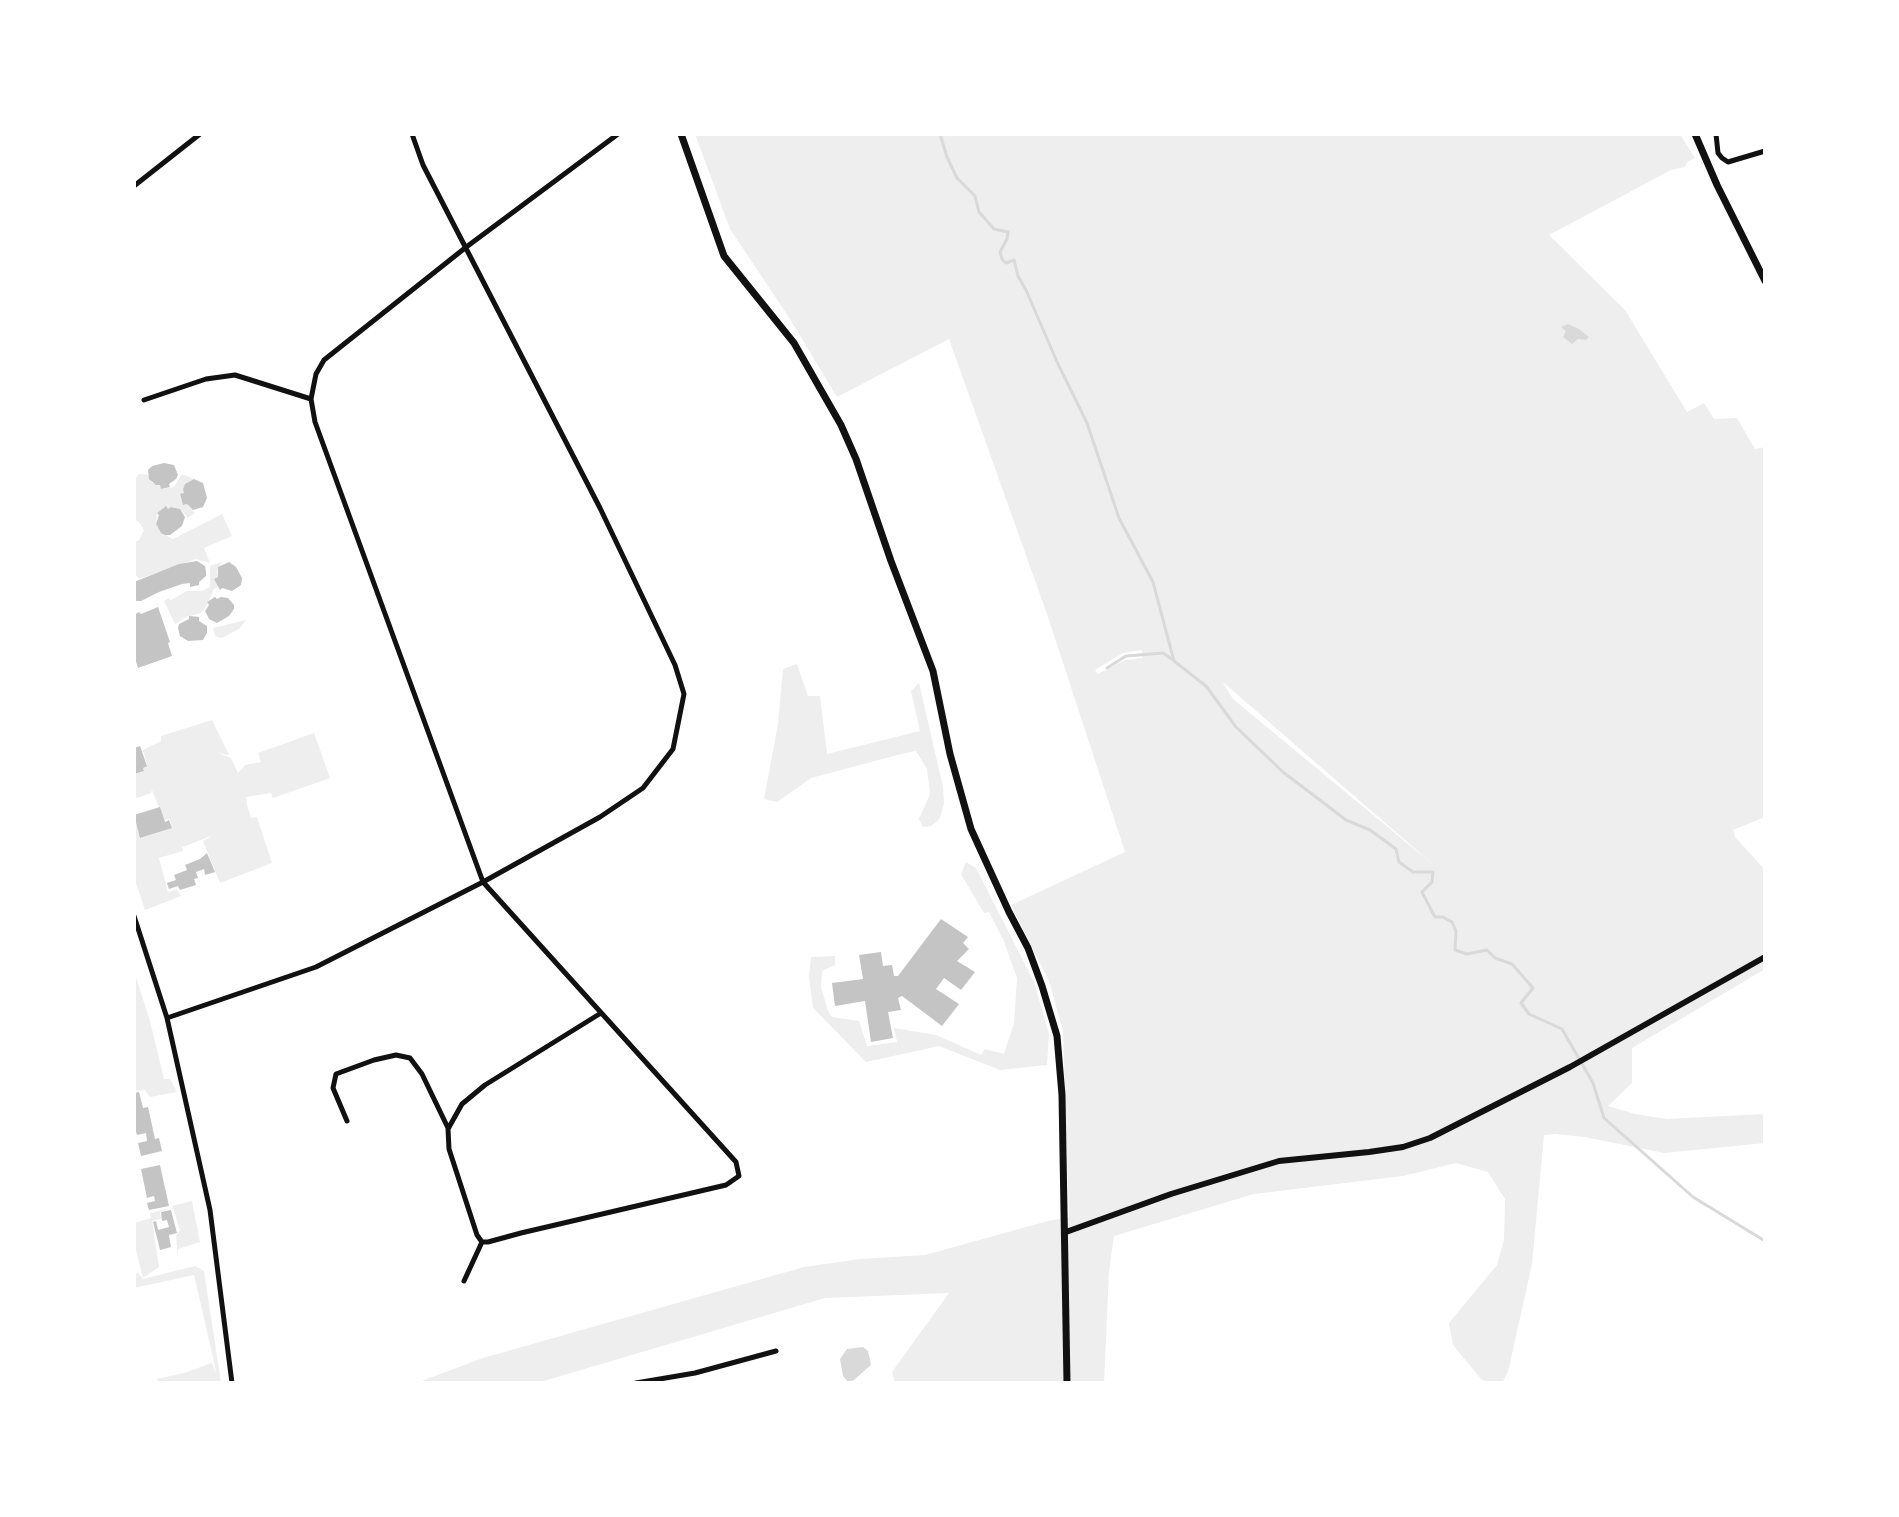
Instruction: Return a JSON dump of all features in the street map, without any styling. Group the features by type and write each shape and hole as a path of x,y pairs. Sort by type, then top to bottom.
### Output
{"main road":[{"path":"681,134 724,256 794,343 841,425 856,459 933,671 950,754 971,829 1028,948 1042,986 1057,1036 1062,1095 1067,1383"},
{"path":"1695,134 1765,281"}],"street":[{"path":"134,186 200,134"},
{"path":"167,1018 316,967 483,882 600,817 643,788 673,749 684,694 675,665 600,508 423,165 412,134"},
{"path":"482,1242 726,1185 739,1176 736,1162 483,882 315,422 311,399 316,374 324,360 465,248 618,134"},
{"path":"1716,134 1718,153 1728,162 1765,151"},
{"path":"144,400 206,379 235,375 311,399"},
{"path":"134,916 167,1018 210,1210 232,1383"},
{"path":"1066,1232 1171,1194 1279,1161 1403,1147 1430,1138 1591,1056 1765,957"},
{"path":"448,1129 462,1104 485,1085 601,1013"},
{"path":"347,1121 333,1088 336,1074 396,1055 410,1058 422,1074 448,1129 449,1149 482,1242"},
{"path":"464,1281 482,1242"},
{"path":"636,1383 695,1373 776,1351"},
{"path":"695,1373 696,1383"}],"shaded area":[{"path":"695,134 1680,134 1695,158 1685,167 1671,170 1549,235 1625,310 1687,412 1704,403 1714,419 1737,418 1755,449 1765,447 1765,817 1733,830 1735,837 1765,870 1765,969 1632,1048 1632,1083 1608,1106 1667,1119 1765,1114 1765,1143 1664,1153 1585,1137 1544,1135 1532,1264 1508,1372 1502,1383 1481,1379 1453,1345 1449,1323 1497,1265 1504,1240 1505,1199 1488,1172 1456,1163 1403,1176 1254,1194 1114,1236 1109,1272 1104,1383 895,1383 892,1372 949,1293 825,1298 537,1383 416,1383 483,1358 804,1267 860,1259 925,1255 1069,1217 1063,1031 1049,981 1011,905 1125,852 1048,617 949,339 837,397 730,229","holes":["1142,650 1142,658 1125,660 1098,674 1095,670 1123,653","1224,683 1436,867 1233,699"]},
{"path":"1568,324 1589,337 1572,344 1563,337 1566,331 1561,327"},
{"path":"139,474 148,475 152,483 160,485 162,489 174,487 182,474 194,479 185,484 184,493 180,495 183,505 187,504 195,513 188,518 180,509 165,507 157,513 156,524 162,533 173,539 222,514 232,536 204,548 210,563 196,559 139,579 134,572 134,542 139,540 144,530 134,519 134,481"},
{"path":"221,562 218,577 214,579 219,586 214,589 206,607 201,613 175,624 164,601 187,591 202,591 210,587 210,566"},
{"path":"246,620 239,629 222,638 215,636 213,628"},
{"path":"797,664 808,696 820,696 827,754 920,731 911,691 919,683 943,787 944,804 939,820 923,827 919,819 930,794 927,769 916,751 811,778 777,802 764,799 778,724 783,669"},
{"path":"212,720 229,755 218,753 231,758 238,773 245,765 261,762 258,753 314,733 330,778 273,798 271,793 246,797 251,818 257,817 272,863 220,883 203,841 213,835 182,845 183,851 159,858 168,892 177,889 181,896 145,910 134,877 134,818 141,838 172,828 170,819 164,820 152,790 134,799 134,774 144,771 143,767 147,765 143,750 161,741 161,736"},
{"path":"966,862 976,868 1034,982 1049,1034 1047,1065 1000,1070 939,1046 866,1062 813,1008 809,977 811,957 835,956 835,965 822,971 821,987 828,1011 832,1017 859,1021 867,1046 897,1042 894,1028 936,1035 981,1055 985,1049 1004,1054 1014,1023 1017,978 989,912 984,913 961,874"},
{"path":"134,971 164,1079 170,1079 177,1092 150,1097 145,1090 134,1091"},
{"path":"192,1201 200,1242 178,1249 178,1260 176,1235 180,1230 172,1206"},
{"path":"171,1208 160,1212 161,1219 152,1221 159,1267 143,1278 134,1242 134,1223 151,1218 150,1213"},
{"path":"195,1266 204,1271 221,1383 157,1383 157,1379 212,1363 216,1374 214,1362 194,1275 134,1288 134,1274 138,1273 143,1279"},
{"path":"863,1347 868,1351 871,1365 848,1382 843,1376 840,1359 847,1349"}],"building":[{"path":"164,463 174,465 178,475 169,484 170,487 161,489 160,485 149,479 148,470"},
{"path":"194,479 203,483 207,498 203,507 193,510 187,504 183,505 180,494 184,493 185,484"},
{"path":"166,506 168,509 180,509 185,517 182,526 170,535 161,533 156,524 157,513"},
{"path":"197,561 205,566 206,571 199,585 190,587 190,583 182,584 134,601 134,582 179,564"},
{"path":"229,562 242,578 241,585 232,591 220,590 214,579 218,577 218,567"},
{"path":"215,597 228,598 234,605 229,616 217,623 209,619 205,611 209,605 207,602"},
{"path":"158,607 172,656 138,668 134,655 134,615"},
{"path":"189,616 199,617 199,621 207,626 203,640 188,641 180,636 179,624"},
{"path":"140,746 147,766 143,768 144,771 134,774 134,748"},
{"path":"160,807 165,822 169,820 172,828 140,838 134,815"},
{"path":"207,853 215,872 205,875 204,869 196,872 196,885 180,890 178,886 169,889 167,883 176,880 174,875 187,870 185,865"},
{"path":"941,919 968,937 963,943 969,949 957,961 975,972 961,990 944,978 936,989 959,1004 942,1026 902,996 898,998 901,1010 888,1012 893,1038 871,1042 865,1001 835,1006 832,983 863,979 859,955 881,952 883,966 892,965 894,976 898,976"},
{"path":"139,1092 143,1108 148,1107 155,1139 159,1138 162,1151 141,1156 138,1143 147,1141 146,1133 137,1135 134,1125 134,1093"},
{"path":"160,1165 169,1206 149,1210 147,1203 155,1201 154,1196 147,1198 141,1169"},
{"path":"171,1210 177,1233 169,1235 171,1247 160,1250 153,1222 156,1221 158,1230 169,1227 167,1220 162,1221 161,1212"}],"waterway":[{"path":"940,134 957,178 975,196 979,212 994,229 1008,232 1000,252 1002,259 1006,263 1014,260 1018,276 1087,423 1119,518 1153,582 1174,661 1206,686 1236,727 1283,772 1346,820 1370,830 1396,849 1399,862 1413,872 1433,872 1432,882 1422,892 1435,917 1452,922 1456,931 1455,950 1467,954 1487,950 1495,958 1512,964 1533,988 1521,1003 1529,1014 1562,1029 1593,1083 1604,1118 1693,1197 1765,1241"},
{"path":"1107,668 1126,656 1163,653 1173,660"}]}
